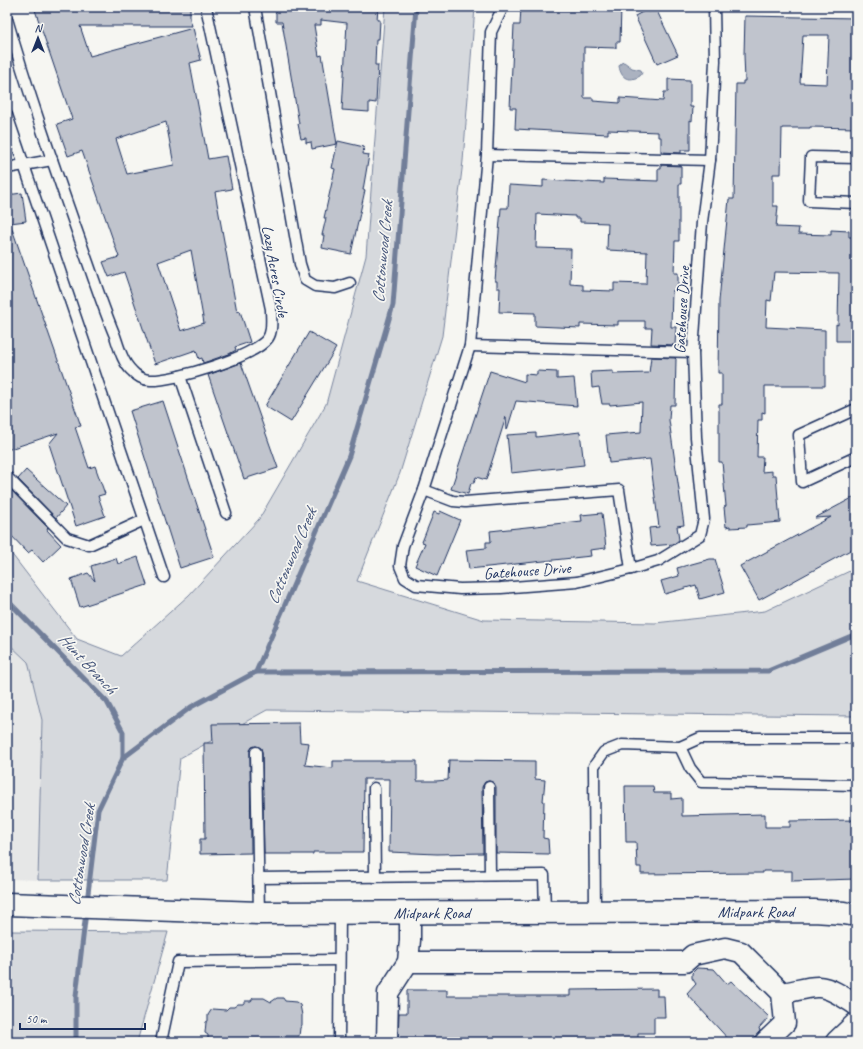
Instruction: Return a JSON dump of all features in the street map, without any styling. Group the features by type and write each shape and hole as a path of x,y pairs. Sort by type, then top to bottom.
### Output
{"street":[{"name":"Midpark Road","path":"17,905 259,913 814,911 856,915"},
{"path":"387,1042 388,993 408,962 410,913"},
{"path":"408,962 685,962 693,955 725,948 741,952 790,992"},
{"path":"790,992 820,987 832,991 856,1005"},
{"path":"765,1042 785,1023 790,992"},
{"path":"837,1042 856,1024"}],"lane":[{"name":"Lazy Acres Circle","path":"7,19 10,44 31,99 100,298 125,361 131,371 142,379 149,380 192,374 240,356 262,344 269,337 271,325 271,309 206,7"},
{"path":"256,7 300,264 305,280 315,286 335,288 350,283"},
{"name":"Gatehouse Drive","path":"503,7 491,32 487,155 470,346 424,490 403,546 400,566 405,578 416,585 460,589 501,588 577,582 631,570 658,561 700,535 704,519 696,437 692,352 702,222 710,160 714,61 714,7"},
{"path":"7,115 164,577"},
{"path":"487,155 710,160"},
{"path":"856,158 811,157 809,201 856,203"},
{"path":"7,168 52,160"},
{"path":"470,346 692,352"},
{"path":"180,376 226,513"},
{"path":"856,409 799,435 802,482 856,457"},
{"path":"7,477 67,538 89,545 144,520"},
{"path":"424,490 453,501 465,502 619,490 631,570"},
{"path":"595,912 594,766 604,752 622,745 680,747 700,738 856,738"},
{"path":"680,747 690,768 701,782 856,785"},
{"path":"256,752 259,913"},
{"path":"489,787 490,875"},
{"path":"374,788 375,877"},
{"path":"259,878 544,875 545,912"},
{"path":"339,1042 340,913"},
{"path":"161,1042 178,962 339,960"}],"shaded area":[{"path":"385,7 475,7 463,161 442,336 400,473 357,581 484,620 655,623 765,611 856,568 856,716 267,710 180,758 167,880 38,880 42,720 28,662 7,642 7,548 77,639 121,656 189,595 259,519 326,404 366,256"},
{"path":"624,62 632,68 641,70 642,73 640,76 632,79 626,78 622,74 619,66"},
{"path":"7,642 28,662 42,720 38,880 7,879"},
{"path":"7,931 168,932 137,1042 7,1042"}],"building":[{"path":"34,7 190,7 190,19 192,26 80,26 90,56 193,28 201,60 190,63 208,159 226,156 232,189 215,192 237,312 240,311 250,342 235,347 236,350 229,354 203,363 202,358 199,359 196,350 155,364 124,272 109,277 103,262 119,257 82,151 68,156 57,124 72,119","holes":["166,122 174,165 127,174 116,139","191,250 204,323 181,331 158,262"]},
{"path":"276,7 378,7 377,20 380,20 379,39 376,39 375,65 378,65 376,103 369,102 369,112 342,110 347,23 321,20 321,25 314,25 319,56 322,55 337,144 312,149 311,142 306,143 306,138 301,139 282,22 276,22"},
{"path":"521,7 621,7 620,42 616,42 616,48 584,47 584,98 593,98 593,101 620,103 620,98 663,101 664,92 668,92 668,79 690,80 690,107 693,107 692,121 690,120 690,150 681,150 681,153 661,152 661,137 658,137 658,132 608,130 608,134 515,129 516,108 510,108 514,25 520,25"},
{"path":"648,9 649,12 656,9 678,55 657,64 635,16"},
{"path":"745,16 856,18 856,128 782,128 781,174 773,174 773,206 778,206 776,227 799,228 798,234 831,235 831,230 849,231 849,237 856,237 856,274 854,289 856,289 856,341 836,341 836,324 838,325 839,273 774,272 771,301 767,300 766,327 825,330 825,386 765,386 765,413 762,412 762,420 758,420 757,457 763,457 762,472 772,471 772,475 776,475 780,522 730,528 730,526 726,527 724,507 726,506 722,462 719,462 719,404 722,404 722,373 718,373 719,301 729,199 734,199 736,84 743,84 743,81 745,81","holes":["803,35 829,35 827,84 800,83"]},
{"path":"338,141 364,147 363,154 369,155 363,190 365,190 351,254 322,248 324,235 322,235 326,218 324,218 335,169 332,168"},
{"path":"661,165 681,166 681,184 679,184 679,241 675,241 674,273 678,273 678,286 675,286 675,291 672,291 671,327 676,327 675,345 651,344 652,328 645,328 645,321 618,321 618,325 580,324 580,328 535,326 535,313 499,312 500,288 497,288 497,281 495,281 501,208 508,208 509,185 543,187 543,180 604,183 604,179 658,181 658,169 661,169","holes":["537,214 575,216 575,218 580,218 580,222 608,223 607,250 647,252 646,284 614,283 614,291 583,290 583,285 570,284 571,249 536,248"]},
{"path":"22,193 26,221 10,223 81,426 75,427 89,468 95,466 105,494 98,496 105,516 76,526 49,444 58,433 7,450 7,195"},
{"path":"309,332 336,348 291,422 265,406"},
{"path":"651,357 676,359 675,405 670,405 669,420 684,525 677,526 679,540 674,544 651,546 649,528 659,527 650,459 609,463 606,435 641,432 642,402 610,405 602,404 599,387 592,388 591,372 613,371 613,374 649,373"},
{"path":"241,363 278,468 244,479 208,375"},
{"path":"490,371 525,382 525,374 537,375 537,371 557,372 557,379 574,378 577,406 516,401 507,430 506,417 486,480 476,477 474,483 471,483 468,494 451,489"},
{"path":"163,401 214,557 180,568 130,411"},
{"path":"580,432 584,465 511,473 507,435 536,433 536,437"},
{"path":"26,470 66,506 56,518 18,479"},
{"path":"9,488 48,528 47,530 61,545 43,562 32,550 28,553 7,531 7,491"},
{"path":"856,496 856,547 759,600 740,566 831,517 815,518"},
{"path":"440,511 460,520 437,576 415,566 425,543 422,542 434,512 439,514"},
{"path":"602,513 606,548 590,550 591,556 469,569 466,550 486,548 486,542 491,542 490,531 582,521 581,515"},
{"path":"138,557 147,585 80,607 71,579 88,573 95,581 91,566 116,558 118,564"},
{"path":"715,559 725,592 700,599 696,585 665,594 661,581 679,576 677,568"},
{"path":"299,723 300,742 309,743 305,765 333,768 333,761 417,761 417,781 436,781 448,780 449,760 535,761 535,779 545,780 543,801 543,838 548,839 549,854 496,853 496,787 494,783 489,781 485,782 482,787 483,853 437,854 389,852 390,779 364,779 363,852 264,854 262,752 261,748 256,746 252,747 250,752 251,853 200,854 200,839 205,839 204,743 213,743 212,724"},
{"path":"625,786 653,786 654,793 671,793 671,799 682,798 682,816 765,814 765,827 790,827 790,821 856,820 856,879 792,881 792,871 763,871 763,873 641,874 641,867 637,867 636,842 626,842"},
{"path":"697,968 714,969 727,984 731,981 769,1017 759,1028 760,1031 751,1042 731,1042 687,994 696,984 692,978 692,973"},
{"path":"657,989 657,996 664,996 665,1017 654,1017 654,1033 638,1033 638,1042 398,1042 399,1013 407,1013 407,990 447,990 447,996 570,996 570,990"},
{"path":"253,998 264,998 271,1002 277,998 283,998 285,1001 296,1002 300,1005 302,1025 299,1036 283,1036 279,1040 274,1040 272,1042 208,1042 208,1035 205,1033 206,1022 208,1021 208,1015 212,1009 226,1010 229,1007 243,1004 245,1001 251,1001"}],"waterway":[{"name":"Cottonwood Creek","path":"87,902 98,810 123,758 191,707 256,672 349,456 393,305 416,7"},
{"name":"Hunt Branch","path":"7,600 107,702 123,732 123,758"},
{"path":"256,672 768,671 856,634"},
{"name":"Cottonwood Creek","path":"76,1042 76,996 86,912"}]}
